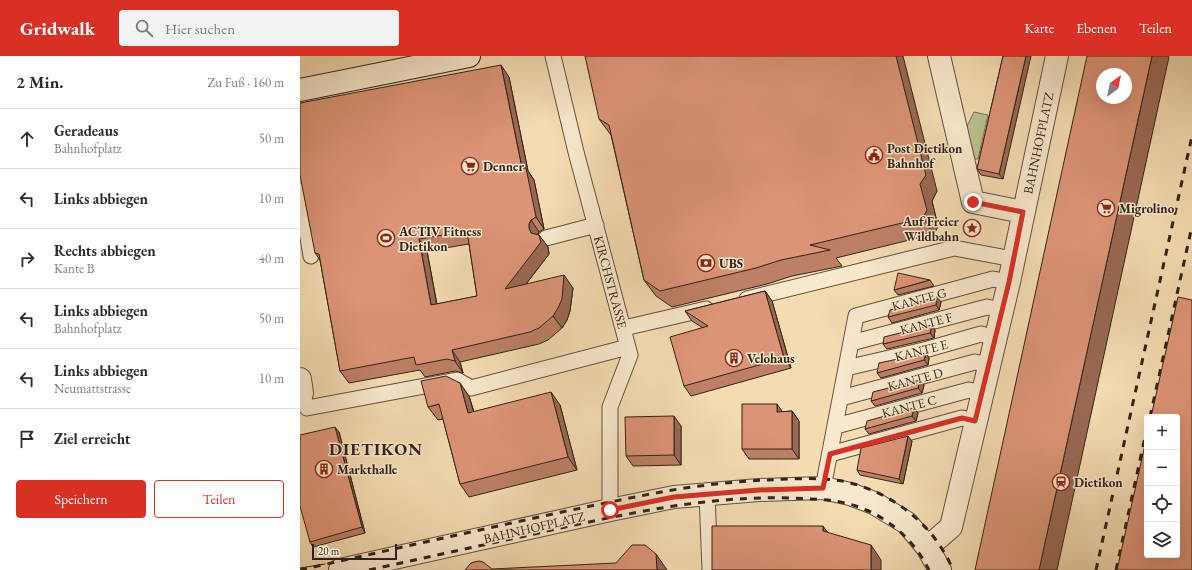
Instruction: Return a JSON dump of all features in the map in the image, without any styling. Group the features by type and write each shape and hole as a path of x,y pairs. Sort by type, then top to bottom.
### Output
{"street":[{"path":"300,90 469,56"},
{"path":"939,56 973,202 1023,212"},
{"name":"BAHNHOFPLATZ","path":"927,546 951,527 1009,282 1057,56"},
{"name":"BAHNHOFPLATZ","path":"340,570 674,497 759,490 823,488 850,494 874,503 907,523 927,546 940,570"}],"lane":[{"name":"KIRCHSTRASSE","path":"553,56 576,152 630,355 610,407 610,510"},
{"path":"300,190 311,256"},
{"path":"546,238 596,225"},
{"path":"732,303 954,248 1013,259"},
{"name":"KANTE G","path":"851,343 856,316 994,278 1009,282"},
{"path":"624,328 716,306"},
{"name":"KANTE F","path":"851,343 987,307 1002,310"},
{"name":"KANTE E","path":"846,368 928,349 981,334 995,338"},
{"path":"823,488 851,343"},
{"path":"301,386 307,408 457,380 471,388 628,347"},
{"name":"KANTE D","path":"841,398 975,362 989,365"},
{"name":"KANTE C","path":"836,426 969,390 982,393"},
{"path":"830,454 962,418 975,421"},
{"path":"707,494 710,570"}],"green space":[{"path":"974,112 988,115 978,159 972,159 965,130"}],"building":[{"path":"585,56 896,56 926,175 920,184 927,210 923,218 810,245 830,250 781,260 756,268 660,291 644,280 609,125 599,119"},
{"path":"1003,56 1026,56 999,174 977,169"},
{"path":"1087,56 1152,56 1039,570 975,570"},
{"path":"501,65 522,168 526,168 536,217 531,220 529,228 531,233 539,235 541,242 505,289 564,275 562,299 553,316 539,328 530,332 452,350 455,361 447,359 416,365 414,357 340,371 319,254 315,253 300,175 300,103","holes":["467,231 477,296 431,305 419,239"]},
{"path":"898,273 930,280 894,290"},
{"path":"765,291 784,358 684,386 670,337 708,326 685,311"},
{"path":"937,297 936,305 888,317 890,310"},
{"path":"1178,297 1192,300 1192,570 1117,570 1144,449 1144,558 1180,558 1180,414 1152,414"},
{"path":"932,325 930,333 883,344 884,337"},
{"path":"926,353 924,360 877,373 879,363"},
{"path":"446,376 460,383 468,413 551,392 568,457 460,484 439,404 428,407 421,381"},
{"path":"920,380 918,388 871,401 873,392"},
{"path":"742,404 777,404 777,412 792,411 792,449 742,449"},
{"path":"914,408 912,416 865,429 867,421"},
{"path":"674,416 674,455 626,456 625,417"},
{"name":"Markthalle","path":"335,427 362,527 310,542 300,506 300,435"},
{"path":"908,436 899,479 857,470 861,448"},
{"path":"712,526 823,526 823,531 871,545 871,570 712,570"},
{"path":"632,545 645,545 656,554 657,570 465,570 471,563 479,561 483,562 492,569 616,563"}],"tram line":[{"path":"300,568 325,564"}],"railway":[{"path":"1096,570 1192,136"},
{"path":"1151,414 1192,226"},
{"path":"1116,570 1144,442"},
{"path":"300,570 614,501 667,491 729,483 804,479 842,481 860,486 894,501 909,512 935,538 945,553 953,570"},
{"path":"369,570 570,526 679,505 734,499 762,498 818,499 845,503 871,512 883,519 905,536 922,558 929,570"}],"place":[{"name":"Post Dietikon Bahnhof","path":"874,155"},
{"name":"Denner","path":"470,166"},
{"name":"Migrolino","path":"1106,208"},
{"name":"Auf Freier Wildbahn","path":"972,228"},
{"name":"ACTIV Fitness Dietikon","path":"386,238"},
{"name":"UBS","path":"706,263"},
{"name":"Velohaus","path":"734,358"},
{"name":"Markthalle","path":"324,469"},
{"name":"Dietikon","path":"1061,482"}],"district":[{"name":"DIETIKON","path":"376,449"}],"route":[{"path":"610,510 674,497 759,490 823,488 830,454 962,418 975,421 1009,282 1023,212 973,202"}]}
